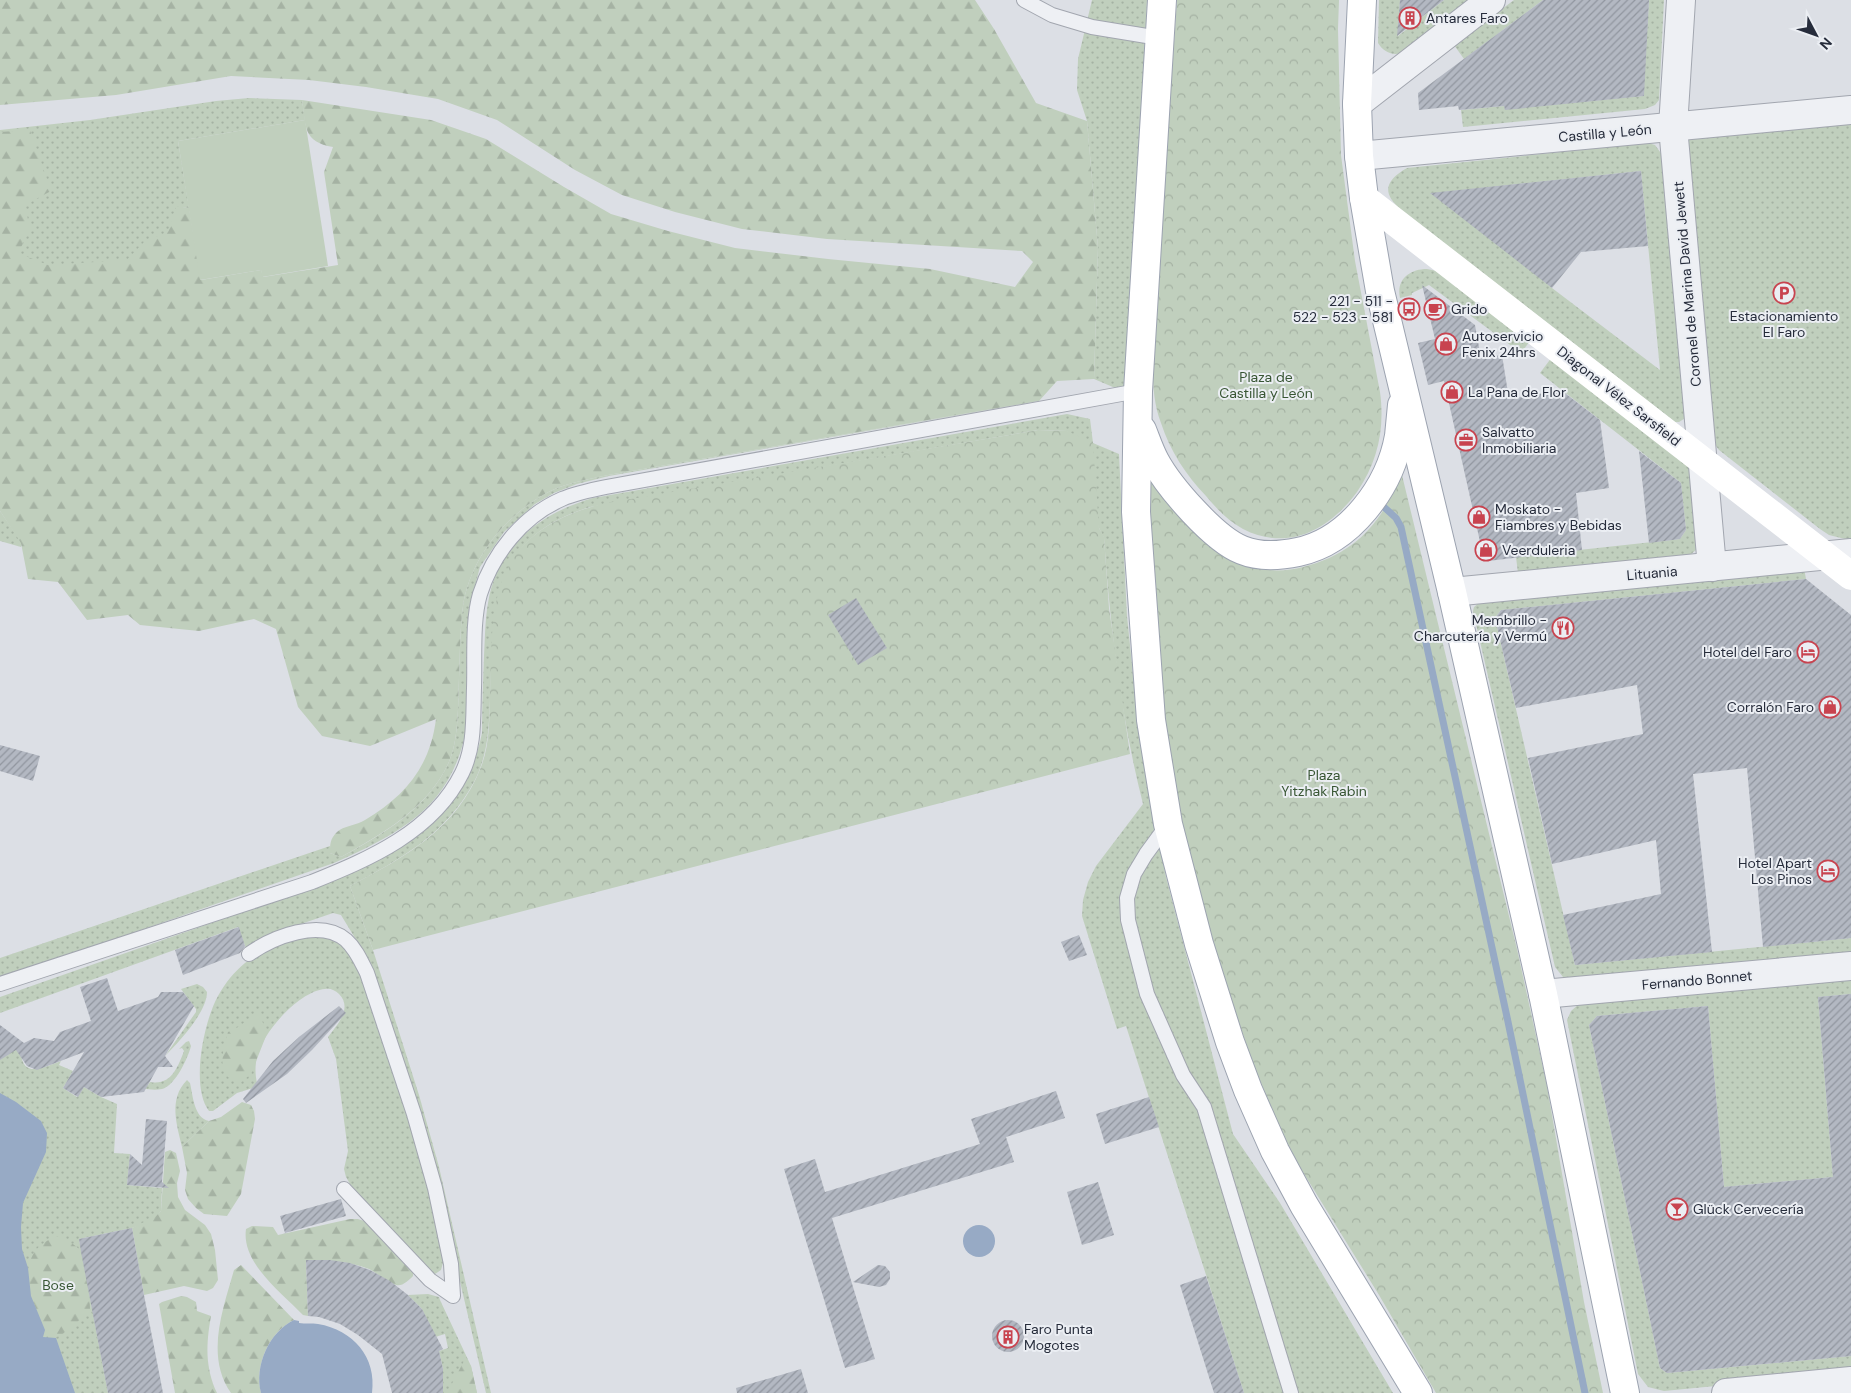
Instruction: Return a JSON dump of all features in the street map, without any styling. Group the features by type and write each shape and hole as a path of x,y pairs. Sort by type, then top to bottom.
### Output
{"main road":[{"path":"1162,0 1138,391 1136,512 1151,720 1168,824 1199,944 1230,1042 1248,1090 1275,1151 1304,1206 1418,1393"},
{"path":"1362,0 1357,104 1359,156 1364,198 1380,291 1452,592 1543,994 1625,1393"},
{"name":"Diagonal Vélez Sarsfield","path":"1364,198 1703,461 1838,554 1851,576"},
{"path":"1138,419 1155,461 1170,484 1206,523 1241,550 1265,555 1285,555 1324,544 1342,532 1373,498 1385,476 1398,437 1403,387"}],"street":[{"path":"1357,104 1491,0"},
{"name":"Coronel de Marina David Jewett","path":"1681,0 1673,126 1712,567"},
{"name":"Castilla y León","path":"1359,156 1851,110"},
{"name":"Lituania","path":"1452,592 1838,554"},
{"name":"Fernando Bonnet","path":"1543,994 1851,966"},
{"path":"1726,1393 1851,1381"}],"lane":[{"path":"1024,0 1052,15 1092,27 1160,38"},
{"path":"0,984 312,882 355,865 417,828 449,794 462,773 469,753 473,731 476,617 480,595 490,568 522,526 541,511 562,499 606,487 1138,391"},
{"path":"1168,824 1134,874 1127,898 1128,920 1147,994 1183,1075 1204,1107 1291,1393"},
{"path":"250,954 267,942 280,937 306,931 318,931 329,932 345,940 359,958 367,972 414,1114 434,1188 451,1264 453,1296 430,1280 344,1189"}],"green space":[{"path":"0,0 975,0 994,29 1036,103 1087,121 1098,248 1094,379 1057,381 1039,401 583,480 550,491 528,504 502,528 491,542 473,572 467,589 461,624 456,734 452,755 448,764 439,780 416,807 372,839 341,857 330,853 330,844 333,837 340,830 362,822 379,811 403,790 421,766 428,752 436,719 370,746 322,736 298,707 276,629 254,619 199,631 140,625 128,615 87,620 58,582 28,579 21,543 0,511 0,132 30,130 51,191 25,205 30,230 18,253 48,265 127,260 145,241 168,232 176,206 189,208 201,280 261,270 263,277 338,265 324,172 333,147 323,145 311,137 306,125 302,100 431,120 486,139 611,214 735,248 930,269 1015,287 1033,262 1022,251 827,239 742,229 675,212 622,195 575,170 497,120 438,99 366,87 309,80 231,76 116,95 0,105"},
{"path":"1092,0 1147,0 1127,393 1094,379 1098,248 1087,121 1077,90 1078,59"},
{"name":"Plaza de Castilla y León","path":"1177,0 1339,0 1341,155 1355,261 1380,392 1380,432 1375,457 1370,469 1357,492 1346,505 1334,517 1320,526 1306,533 1291,537 1260,536 1238,526 1218,510 1179,462 1165,433 1155,401 1153,378 1154,333"},
{"path":"1379,0 1400,0 1398,36 1444,0 1472,0 1401,53 1394,54 1382,48 1378,43"},
{"path":"1514,0 1543,0 1464,59 1454,45"},
{"path":"1649,0 1664,0 1659,100 1655,105 1645,109 1463,127 1461,110 1504,106 1505,109 1643,96"},
{"path":"249,98 302,100 305,120 178,141 189,208 178,207 168,236 130,268 53,279 0,261 0,130 90,120 216,101"},
{"name":"Estacionamiento El Faro","path":"1851,114 1851,540 1849,540 1829,535 1820,529 1719,450 1712,441 1687,146 1688,139"},
{"path":"305,120 328,266 262,277 261,270 200,280 178,141"},
{"path":"1648,143 1655,145 1663,156 1687,417 1679,422 1675,422 1400,209 1390,197 1388,187 1394,177 1407,168","holes":["1641,171 1660,370 1552,288 1444,192"]},
{"path":"1427,269 1437,271 1530,341 1521,353 1429,285 1412,293 1412,295 1400,298 1400,286 1405,277 1409,273"},
{"path":"1552,357 1691,467 1697,549 1690,555 1518,573 1516,557 1680,539 1686,530 1681,483 1540,373"},
{"path":"1039,401 609,476 577,484 554,493 535,504 504,532 480,567 471,601 467,725 460,753 450,776 437,796 421,813 382,840 334,863 0,979 0,958 330,846 330,853 341,857 388,829 416,807 439,780 452,755 458,710 463,606 473,572 481,557 502,528 528,504 550,491 583,480 608,475"},
{"path":"1067,414 1090,419 1093,443 1119,454 1127,616 1140,743 1166,877 1233,1134 1280,1203 1393,1393 1244,1393 1126,1026 1117,1029 1082,916 1083,900 1088,882 1096,866 1143,804 1128,738 1117,672 1104,538 1067,431 1038,430 590,507 557,520 532,538 515,558 503,581 497,607 493,636 487,741 483,760 475,780 464,799 437,830 405,855 350,886 373,950 419,1095 439,1167 491,1393 486,1393 438,1187 358,943 341,915 333,913 272,934 247,951 238,927 0,1013 0,997 333,881 380,859 402,847 423,832 445,812 462,788 478,748 482,733 486,616 493,582 511,548 524,534 556,513 574,504 593,498"},
{"path":"1038,430 1067,431 1093,443 1099,528 1104,537 1109,608 1130,754 373,950 350,886 390,864 427,839 444,824 471,789 481,767 488,741 492,635 497,598 503,578 512,561 523,546 537,534 552,523 569,515 607,503"},
{"name":"Plaza Yitzhak Rabin","path":"1401,471 1517,949 1547,1086 1584,1302 1603,1393 1436,1393 1379,1295 1301,1169 1285,1139 1255,1069 1225,983 1178,809 1165,732 1151,528 1151,480 1184,521 1207,542 1237,560 1260,569 1285,570 1321,561 1338,554 1353,544 1377,520 1394,489"},
{"path":"0,511 22,543 21,547 0,541"},
{"path":"1804,568 1806,579 1501,610 1495,618 1575,965 1851,938 1851,954 1570,979 1563,977 1555,967 1473,611 1474,607 1481,601"},
{"path":"304,936 330,939 336,942 346,950 358,965 409,1116 430,1189 444,1259 441,1270 435,1274 431,1273 350,1184 346,1177 344,1169 348,1151 336,1059 328,1037 339,1022 344,1011 343,999 337,993 325,989 304,997 293,1005 274,1025 260,1047 256,1064 257,1083 253,1088 237,1093 213,1111 209,1111 203,1100 200,1086 201,1054 208,1021 221,991 233,974 258,953"},
{"path":"1851,978 1851,994 1818,997 1833,1177 1724,1187 1708,1006 1597,1016 1589,1025 1660,1368 1667,1373 1851,1356 1851,1373 1664,1391 1648,1387 1638,1374 1567,1020 1571,1011 1579,1004"},
{"path":"197,984 207,992 206,1000 191,1026 165,1056 196,1012 196,1009 181,989"},
{"path":"258,1013 264,1025 266,1036 251,1074 241,1082 232,1080 224,1070 222,1063 228,1032"},
{"path":"189,1041 191,1046 184,1064 172,1083 167,1087 154,1090 129,1086 148,1085 150,1082 163,1081 168,1078 176,1069 184,1051 182,1048 179,1049"},
{"path":"14,1048 21,1053 26,1066 31,1069 42,1068 61,1061 59,1065 73,1071 63,1088 77,1097 84,1087 117,1104 114,1153 130,1154 127,1185 162,1188 161,1211 153,1221 132,1228 79,1239 108,1393 0,1393 0,1057 8,1055"},
{"path":"187,1080 190,1083 197,1111 200,1116 209,1121 182,1147 176,1121 176,1104 181,1087"},
{"path":"242,1102 251,1105 255,1119 241,1194 227,1216 204,1214 188,1199 185,1190 187,1173 182,1147 209,1121 221,1117"},
{"path":"170,1150 176,1153 180,1171 177,1183 178,1197 185,1210 205,1225 211,1234 215,1250 218,1280 213,1288 207,1291 184,1286 144,1295 132,1228 156,1216 161,1211 165,1152"},
{"path":"350,1219 364,1221 413,1273 413,1276 405,1283 398,1285 361,1266 322,1260 306,1260 308,1316 303,1315 274,1287 256,1265 246,1242 246,1229 252,1226 273,1227 278,1235"},
{"name":"Bose","path":"59,1236 75,1245 81,1253 90,1309 66,1332 49,1339 32,1295 29,1266 34,1254 43,1243"},
{"path":"241,1265 294,1320 277,1333 266,1351 260,1372 259,1383 261,1393 231,1393 223,1379 219,1364 218,1348 221,1316 234,1270"},
{"path":"428,1294 439,1297 471,1366 477,1393 442,1393 443,1369 439,1351 448,1348 445,1334 435,1337 422,1309 408,1295"},
{"path":"181,1296 196,1302 197,1311 211,1316 208,1355 210,1374 217,1393 175,1393 159,1304"},
{"path":"464,1361 467,1361 471,1366 477,1393 447,1393"}],"water":[{"path":"0,1093 16,1102 41,1121 47,1133 46,1152 23,1203 22,1249 28,1268 31,1296 45,1330 43,1337 56,1338 75,1393 0,1393"},
{"path":"979,1225 991,1229 995,1241 991,1253 979,1257 967,1253 963,1241 967,1229"},
{"path":"294,1320 299,1321 299,1323 331,1327 352,1339 360,1347 371,1368 373,1380 372,1393 261,1393 259,1383 260,1372 266,1351 277,1333"}],"building":[{"name":"Antares Faro","path":"1400,0 1444,0 1397,36"},
{"path":"1543,0 1649,0 1644,96 1505,110 1504,106 1459,110 1458,106 1419,110 1418,93"},
{"path":"1641,171 1648,246 1581,252 1552,288 1430,193"},
{"path":"1422,285 1475,325 1481,358 1502,355 1509,399 1561,390 1600,420 1609,488 1576,493 1582,550 1488,561 1483,555 1444,381 1428,385 1418,343 1435,339"},
{"path":"1639,451 1681,483 1686,530 1680,539 1649,543"},
{"path":"1806,579 1851,615 1851,938 1763,947 1747,768 1693,774 1712,952 1575,965 1563,915 1661,894 1656,840 1552,864 1528,758 1643,734 1637,685 1516,708 1495,618 1501,610"},
{"path":"856,598 887,648 858,665 828,615"},
{"path":"0,745 40,756 33,781 0,771"},
{"path":"239,927 245,946 240,953 183,975 175,950"},
{"path":"1079,935 1087,955 1069,961 1061,942"},
{"path":"107,978 118,1011 158,997 161,992 183,992 194,1006 165,1056 173,1067 158,1067 144,1092 101,1097 84,1087 78,1097 63,1088 84,1052 37,1070 27,1066 16,1050 0,1060 0,1025 24,1043 34,1038 54,1041 60,1032 91,1021 80,987"},
{"path":"1851,994 1851,1356 1667,1373 1660,1368 1589,1025 1597,1016 1708,1006 1724,1187 1833,1177 1818,997"},
{"path":"339,1006 346,1013 312,1050 287,1074 246,1103 243,1099 273,1061 299,1037"},
{"path":"1056,1091 1065,1118 1006,1137 1014,1162 832,1218 875,1359 845,1368 784,1169 815,1159 825,1192 980,1144 971,1119"},
{"path":"1149,1097 1159,1127 1105,1144 1096,1114"},
{"path":"146,1119 167,1121 162,1182 169,1188 127,1185 130,1154 142,1165"},
{"path":"1098,1182 1114,1235 1082,1245 1067,1192"},
{"path":"341,1199 346,1216 285,1233 280,1216"},
{"path":"132,1228 163,1393 108,1393 81,1252 79,1239"},
{"path":"306,1260 330,1260 350,1263 370,1270 390,1281 408,1295 422,1309 443,1349 439,1351 443,1369 443,1393 392,1393 382,1354 358,1335 340,1324 319,1317 308,1316"},
{"path":"878,1265 885,1266 890,1272 890,1279 886,1285 879,1287 853,1282"},
{"path":"1206,1276 1244,1393 1214,1393 1180,1285"},
{"name":"Faro Punta Mogotes","path":"1008,1320 1020,1324 1024,1336 1020,1348 1008,1352 996,1348 992,1336 996,1324"},
{"path":"801,1369 808,1393 737,1393 736,1388"}],"waterway":[{"path":"1385,508 1396,518 1401,527 1507,1017 1585,1393"}],"place":[{"name":"Antares Faro","path":"1410,18"},
{"name":"Estacionamiento El Faro","path":"1784,293"},
{"name":"221 - 511 - 522 - 523 - 581","path":"1409,309"},
{"name":"Grido","path":"1435,309"},
{"name":"Autoservicio Fenix 24hrs","path":"1446,344"},
{"name":"La Pana de Flor","path":"1452,392"},
{"name":"Salvatto Inmobiliaria","path":"1466,440"},
{"name":"Moskato - Fiambres y Bebidas","path":"1479,517"},
{"name":"Veerduleria","path":"1486,550"},
{"name":"Membrillo - Charcutería y Vermú","path":"1563,628"},
{"name":"Hotel del Faro","path":"1808,652"},
{"name":"Corralón Faro","path":"1830,707"},
{"name":"Hotel Apart Los Pinos","path":"1828,871"},
{"name":"Glück Cervecería","path":"1677,1209"},
{"name":"Faro Punta Mogotes","path":"1008,1337"}]}
